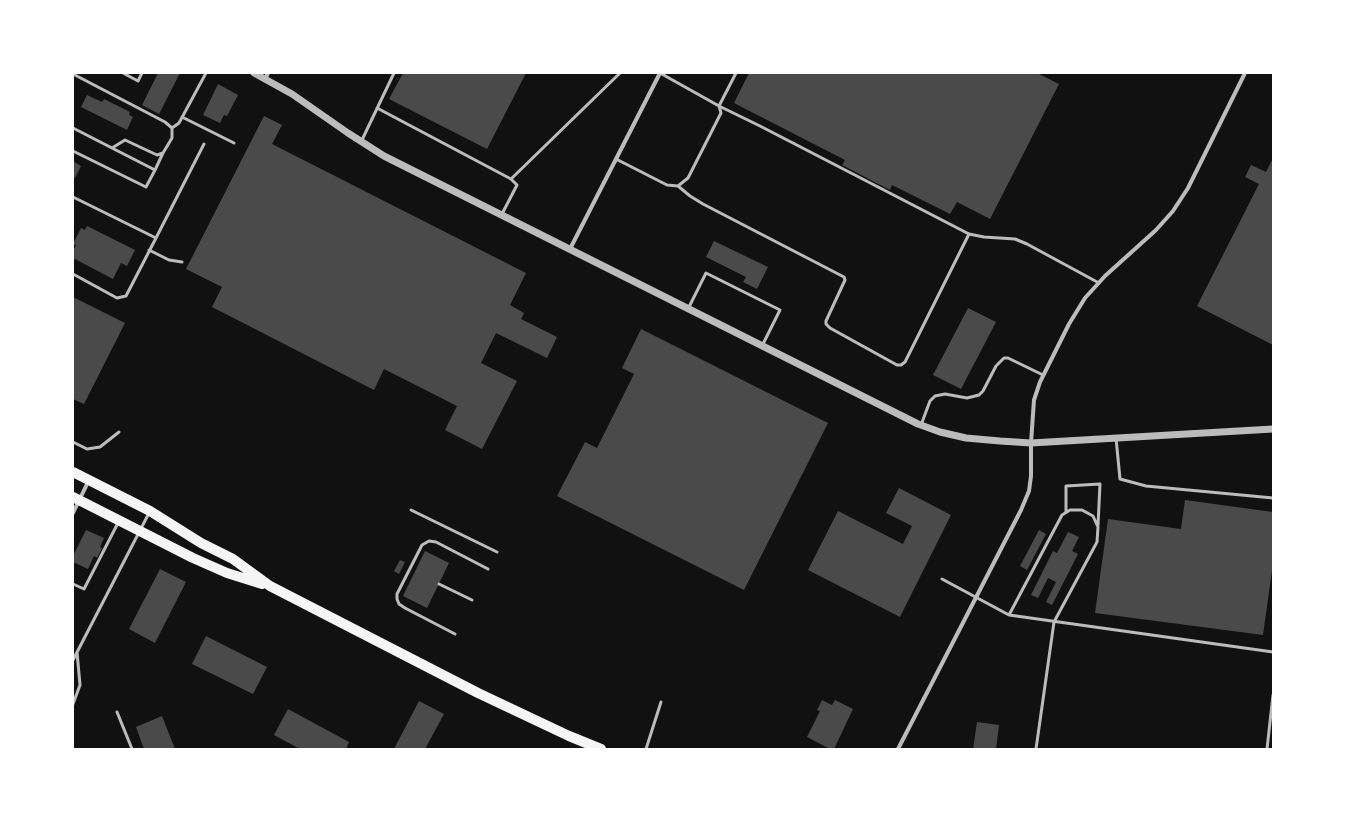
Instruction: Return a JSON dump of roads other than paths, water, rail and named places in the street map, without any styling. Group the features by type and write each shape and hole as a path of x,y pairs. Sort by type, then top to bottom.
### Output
{"main road":[{"path":"73,472 150,512 201,543 233,559 270,586 478,693 600,749"},
{"path":"76,499 227,573 270,586"}],"street":[{"path":"254,73 266,76 361,142 384,156 502,214 894,413 940,432 966,438 1031,443 1273,429"},
{"path":"570,249 660,73"},
{"path":"898,749 1021,510 1029,491 1034,400 1043,375 1069,324 1085,298 1156,230 1173,211 1188,188 1245,73"},
{"path":"73,513 76,499 89,480"}],"lane":[{"path":"123,73 138,81 142,73"},
{"path":"172,128 179,123 206,73"},
{"path":"361,142 394,73"},
{"path":"511,179 620,73"},
{"path":"660,73 719,106 969,234 984,237 1014,238 1099,283"},
{"path":"678,186 688,178 721,113 719,106 736,73"},
{"path":"73,74 165,122 172,128 172,138 146,187 73,151"},
{"path":"377,108 511,179 517,185 502,214"},
{"path":"182,117 234,143"},
{"path":"73,128 154,170"},
{"path":"112,148 125,140 157,155 163,153"},
{"path":"73,274 117,298 126,296 204,144"},
{"path":"616,159 667,185 678,186 702,204 844,277 845,280 826,324 830,328 897,365 901,365 905,362 969,234"},
{"path":"73,197 156,238"},
{"path":"149,250 169,260 182,262"},
{"path":"688,309 706,273 780,310 762,346"},
{"path":"921,425 930,401 935,396 944,394 967,398 979,395 996,366 1004,358 1008,358 1043,375"},
{"path":"73,442 87,449 100,447 119,432"},
{"path":"1116,438 1120,479 1146,486 1273,498"},
{"path":"1036,749 1054,622 1097,542 1100,484 1066,486 1066,512"},
{"path":"411,510 496,552"},
{"path":"1009,615 1062,515 1070,510 1082,510 1093,516 1098,527"},
{"path":"73,660 150,512"},
{"path":"73,584 84,589 119,521"},
{"path":"455,634 399,604 397,594 422,545 429,541 436,542 488,569"},
{"path":"410,569 415,572"},
{"path":"942,579 1009,615 1273,652"},
{"path":"439,584 472,600"},
{"path":"73,704 80,685 77,652"},
{"path":"1267,749 1273,695"},
{"path":"646,749 661,702"},
{"path":"118,712 132,749"}]}
